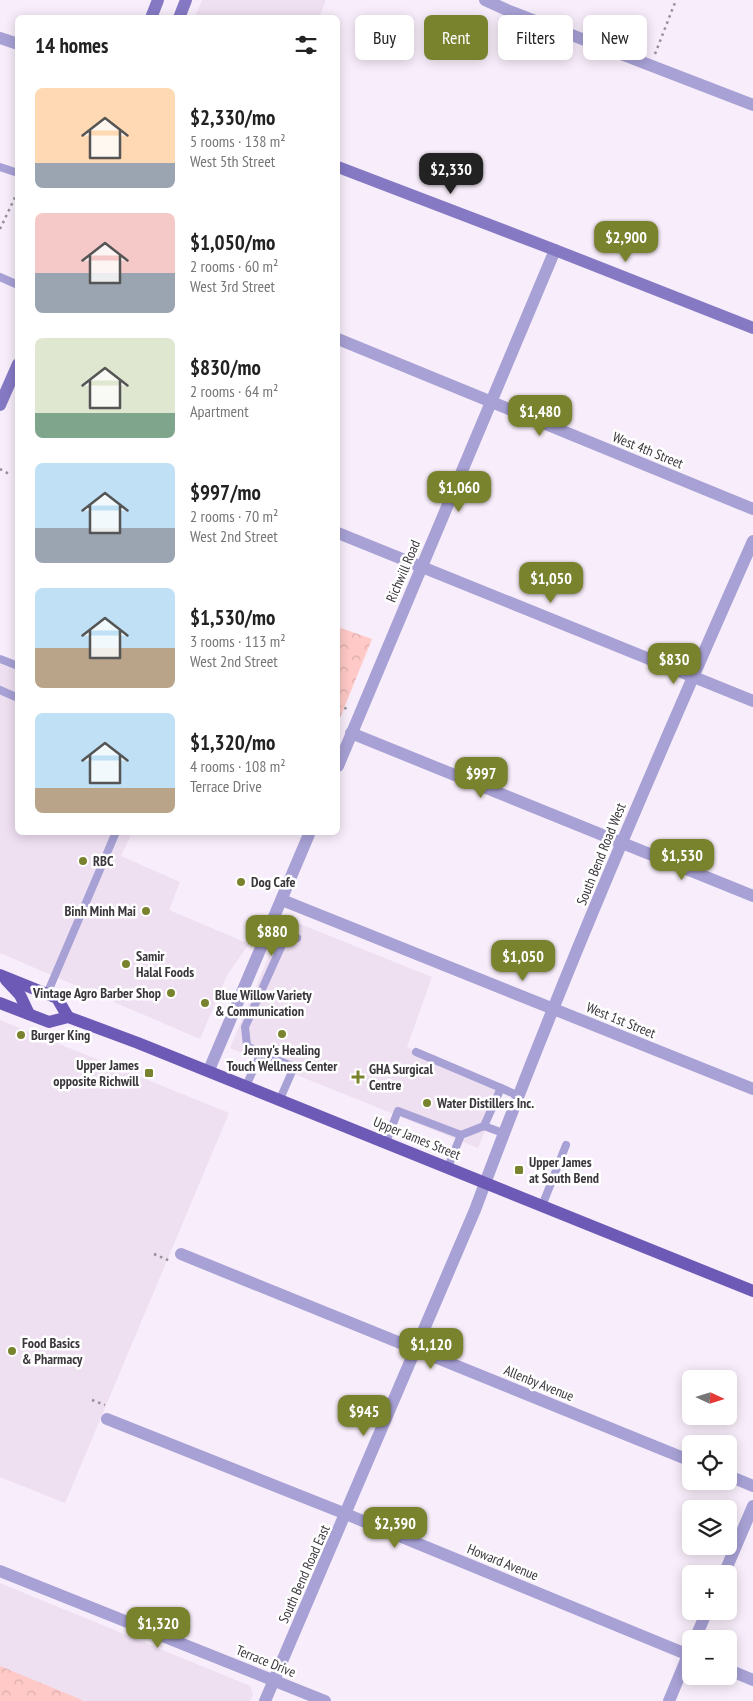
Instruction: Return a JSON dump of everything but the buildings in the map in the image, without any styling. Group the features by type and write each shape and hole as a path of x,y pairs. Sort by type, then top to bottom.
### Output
{"main road":[{"path":"152,15 158,0"},
{"path":"180,15 186,0"},
{"path":"340,168 753,328"},
{"path":"1,401 15,371"},
{"path":"0,1003 49,1022 68,1016 57,998 1,975"},
{"path":"1,975 20,995 29,1014"},
{"name":"Upper James Street","path":"68,1016 209,1070 753,1291"}],"street":[{"path":"485,0 650,67 753,106"},
{"path":"0,38 15,43"},
{"name":"Richwill Road","path":"340,761 555,250"},
{"name":"West 4th Street","path":"340,340 753,509"},
{"path":"340,534 753,701"},
{"name":"South Bend Road West","path":"485,1182 621,841 753,541"},
{"path":"351,733 753,896"},
{"path":"209,1070 309,835"},
{"name":"West 1st Street","path":"282,900 753,1089"},
{"name":"South Bend Road East","path":"265,1701 416,1349 485,1182"},
{"name":"Allenby Avenue","path":"181,1254 682,1457"},
{"name":"Howard Avenue","path":"107,1419 682,1650"},
{"path":"737,1479 753,1486"},
{"path":"728,1565 753,1506"},
{"name":"Terrace Drive","path":"0,1571 326,1701"},
{"path":"668,1701 682,1670"},
{"path":"737,1673 753,1680"}],"lane":[{"path":"0,167 15,172"},
{"path":"0,277 15,284"},
{"path":"0,659 15,665"},
{"path":"0,690 15,697"},
{"path":"46,994 115,835"},
{"path":"280,1099 294,1066 247,1046 245,1027 286,936 297,938"},
{"path":"416,1052 519,1096"},
{"path":"246,1086 261,1053"},
{"path":"484,1126 501,1088"},
{"path":"386,1142 398,1111 461,1135 484,1126 503,1133"},
{"path":"448,1167 461,1135"},
{"path":"542,1206 566,1145"}],"path":[{"path":"650,67 676,0"},
{"path":"0,229 15,197"},
{"path":"0,469 9,474"},
{"path":"154,1254 166,1259"}],"shaded area":[{"path":"202,0 326,0 320,15 196,15"},
{"path":"0,664 15,669 15,835 131,835 121,856 180,882 169,910 249,944 227,975 200,1039 0,953"},
{"path":"285,918 432,977 407,1047 503,1088 478,1148 230,1048"},
{"path":"0,1020 229,1113 65,1503 0,1477"},
{"path":"0,1583 250,1686 253,1694 250,1701 0,1701"}],"green space":[{"path":"340,628 372,639 340,718"},
{"path":"0,1666 82,1700 82,1701 0,1701"}],"place":[{"name":"RBC","path":"83,861"},
{"name":"Dog Cafe","path":"241,882"},
{"name":"Binh Minh Mai","path":"146,911"},
{"name":"Samir Halal Foods","path":"126,964"},
{"name":"Vintage Agro Barber Shop","path":"171,993"},
{"name":"Blue Willow Variety & Communication","path":"205,1003"},
{"name":"Jenny's Healing Touch Wellness Center","path":"282,1034"},
{"name":"Burger King","path":"21,1035"},
{"name":"Upper James opposite Richwill","path":"149,1073"},
{"name":"GHA Surgical Centre","path":"358,1077"},
{"name":"Water Distillers Inc.","path":"427,1103"},
{"name":"Upper James at South Bend","path":"519,1170"},
{"name":"Food Basics & Pharmacy","path":"12,1351"}]}
